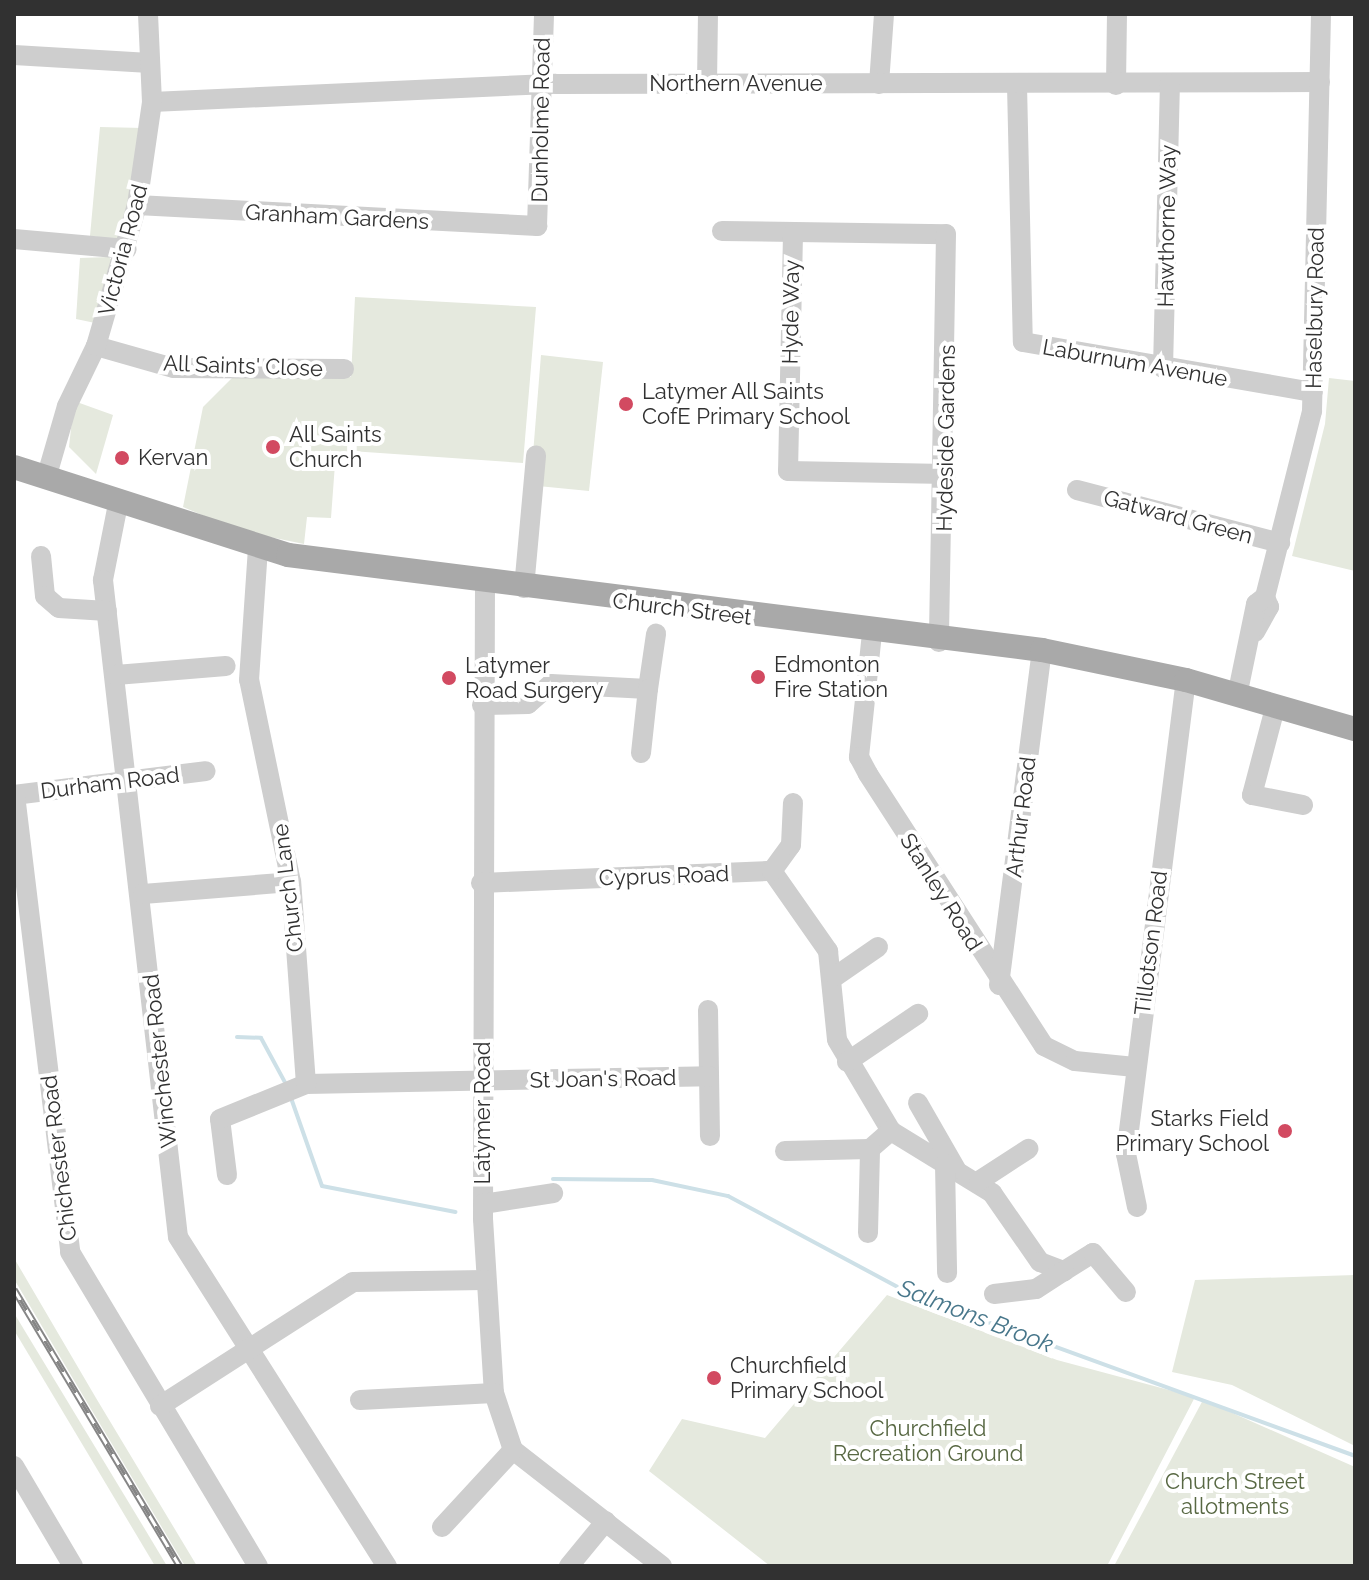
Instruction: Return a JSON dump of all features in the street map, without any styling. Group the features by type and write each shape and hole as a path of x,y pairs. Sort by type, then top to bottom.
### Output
{"main road":[{"name":"Church Street","path":"14,467 47,475 258,547 485,583 939,642 1042,650 1186,680 1355,729"}],"street":[{"name":"Victoria Road","path":"47,475 67,406 96,346 127,249 137,205 152,102 148,14"},
{"name":"Dunholme Road","path":"537,226 544,14"},
{"path":"707,84 708,14"},
{"path":"879,84 884,14"},
{"path":"1116,85 1117,14"},
{"name":"Haselbury Road","path":"1237,696 1255,632 1256,604 1265,597 1280,543 1313,392 1321,14"},
{"path":"14,55 150,63"},
{"name":"Northern Avenue","path":"152,102 542,85 1320,82"},
{"name":"Hawthorne Way","path":"1163,368 1170,84"},
{"name":"Laburnum Avenue","path":"1017,85 1023,342 1313,392"},
{"name":"Granham Gardens","path":"137,205 537,226"},
{"path":"722,231 793,234"},
{"name":"Hydeside Gardens","path":"793,234 946,234 946,474 939,642"},
{"name":"Hyde Way","path":"793,234 788,471 946,474"},
{"path":"14,239 127,249"},
{"name":"All Saints' Close","path":"96,346 174,368 344,369"},
{"path":"524,588 536,456"},
{"name":"Gatward Green","path":"1077,490 1280,543"},
{"name":"Winchester Road","path":"119,499 103,580 143,894 178,1237 246,1349 387,1566"},
{"name":"Church Lane","path":"258,547 249,680 291,882 295,1089"},
{"path":"41,556 45,596 59,608 107,611"},
{"name":"Latymer Road","path":"485,583 481,883 485,1280 494,1393 513,1450"},
{"name":"Stanley Road","path":"872,633 859,757 999,985 1055,1056 1135,1067"},
{"path":"641,753 656,634"},
{"name":"Arthur Road","path":"999,985 1042,650"},
{"path":"116,675 226,666"},
{"name":"Tillotson Road","path":"1137,1207 1126,1154 1186,680"},
{"path":"482,705 528,704 551,684 648,689"},
{"path":"1275,708 1252,795 1303,805"},
{"name":"Durham Road","path":"14,795 206,771"},
{"name":"Chichester Road","path":"14,795 70,1252 258,1566"},
{"path":"793,803 791,845 772,871 828,951 836,976 837,1040 847,1062 891,1131 979,1181 1040,1262 1064,1271"},
{"name":"Cyprus Road","path":"481,883 772,871"},
{"path":"143,894 291,882"},
{"path":"836,976 878,947"},
{"path":"708,1010 710,1136"},
{"path":"847,1062 918,1014"},
{"name":"St Joan's Road","path":"295,1089 709,1076"},
{"path":"227,1175 220,1119 295,1089"},
{"path":"918,1103 951,1166 947,1273"},
{"path":"785,1151 870,1149 891,1131"},
{"path":"868,1233 870,1149"},
{"path":"979,1181 1028,1149"},
{"path":"483,1204 552,1198"},
{"path":"994,1294 1036,1289 1093,1253 1126,1292"},
{"path":"160,1406 353,1282 485,1280"},
{"path":"360,1400 494,1393"},
{"path":"442,1527 513,1450 662,1566"},
{"path":"14,1466 73,1566"},
{"path":"569,1566 606,1521"}],"green space":[{"path":"100,127 143,128 123,240 90,236"},
{"path":"109,257 114,263 100,324 76,319 80,258"},
{"path":"355,297 536,307 523,463 351,451 335,464 331,518 307,517 304,544 240,531 183,507 203,407 235,375 351,377"},
{"path":"541,355 603,362 589,491 538,486 533,454"},
{"path":"1329,378 1355,381 1355,571 1292,556 1325,424"},
{"path":"74,401 113,415 96,474 69,447"},
{"path":"14,1258 197,1566 185,1566 88,1404 14,1279"},
{"name":"Church Street allotments","path":"1355,1275 1355,1446 1232,1385 1172,1372 1195,1280"},
{"name":"Churchfield Recreation Ground","path":"887,1295 1057,1360 1195,1397 1107,1566 770,1566 649,1471 682,1419 765,1438"},
{"path":"14,1313 167,1566 155,1566 14,1330"},
{"name":"Church Street allotments","path":"1203,1400 1355,1467 1355,1566 1114,1566"}],"waterway":[{"name":"Salmons Brook","path":"237,1037 261,1038 287,1086"},
{"name":"Salmons Brook","path":"291,1098 322,1186 456,1212"},
{"name":"Salmons Brook","path":"553,1179 652,1180 728,1196 913,1295 1355,1456"}],"railway":[{"path":"14,1289 180,1566"}],"place":[{"name":"Latymer All Saints CofE Primary School","path":"626,404"},
{"name":"All Saints Church","path":"273,447"},
{"name":"Kervan","path":"122,458"},
{"name":"Edmonton Fire Station","path":"758,677"},
{"name":"Latymer Road Surgery","path":"449,678"},
{"name":"Starks Field Primary School","path":"1285,1131"},
{"name":"Churchfield Primary School","path":"714,1378"}]}
